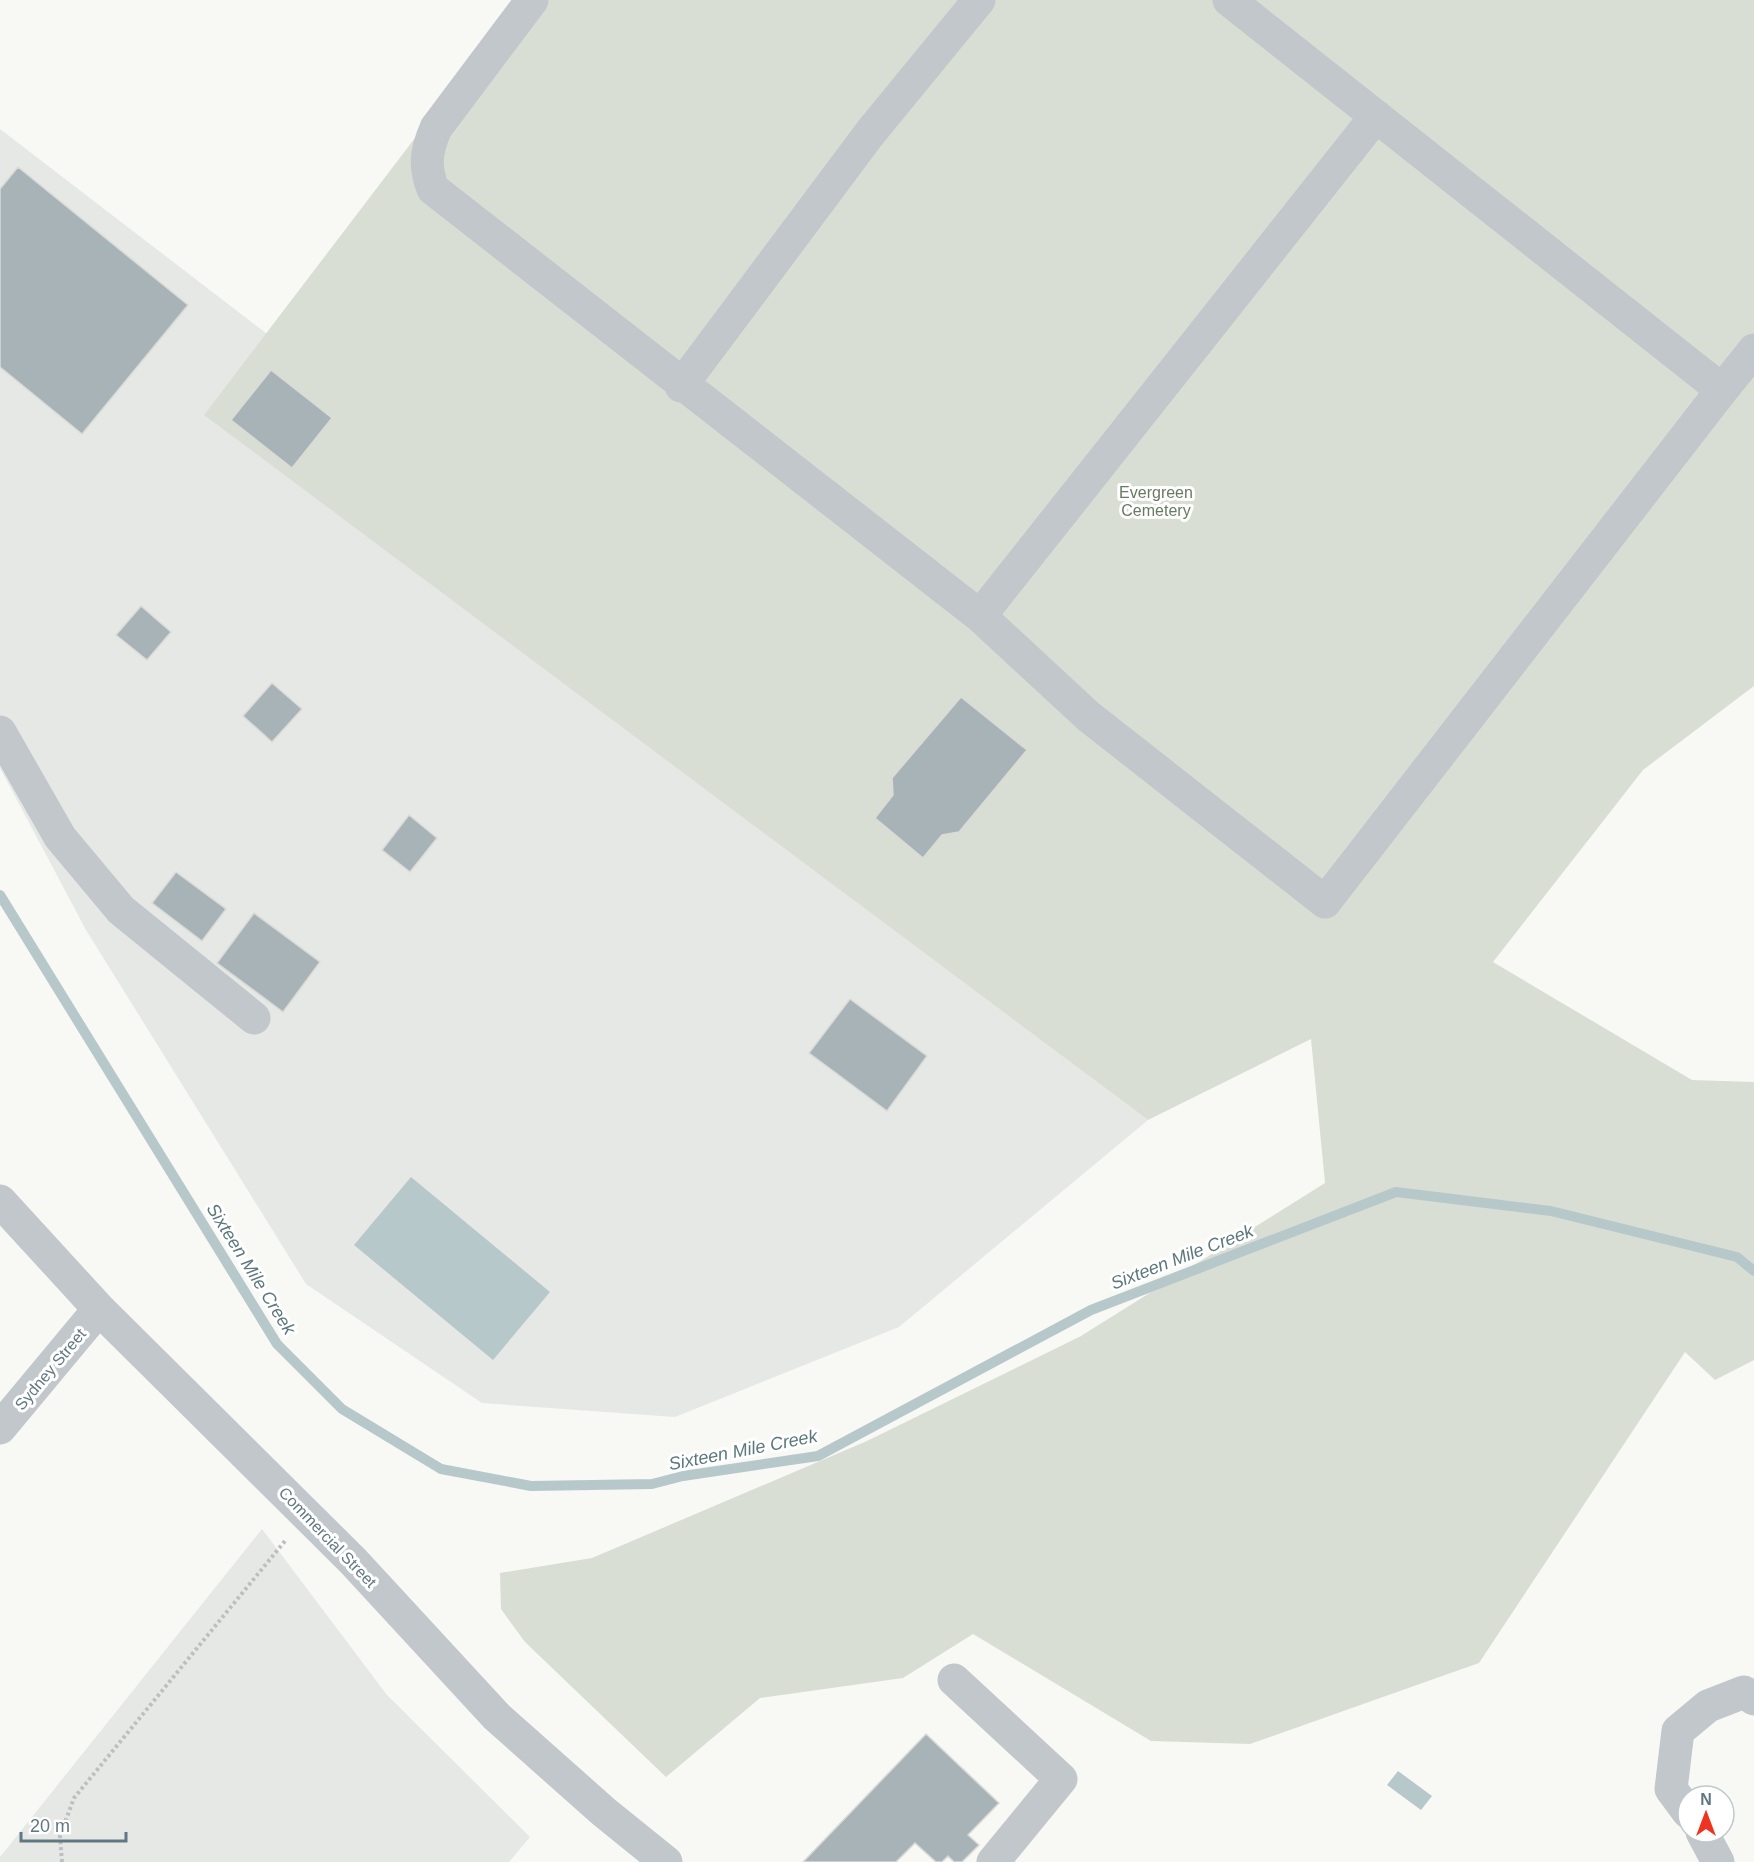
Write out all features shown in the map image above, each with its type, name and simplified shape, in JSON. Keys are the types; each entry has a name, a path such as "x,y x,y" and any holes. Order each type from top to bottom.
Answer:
{"street":[{"path":"532,0 436,128 427,147 426,170 433,189 681,386 980,616 1088,716 1325,902 1754,350"},
{"path":"681,386 870,133 979,0"},
{"path":"1229,0 1722,390"},
{"path":"980,616 1376,116"},
{"path":"0,732 60,837 121,910 254,1018"},
{"name":"Commercial Street","path":"0,1201 99,1309 353,1561 497,1717 604,1812 666,1862"},
{"name":"Sydney Street","path":"0,1428 99,1309"},
{"path":"954,1680 1061,1779 993,1862"},
{"path":"1676,1796 1671,1789 1678,1731 1708,1706 1744,1692 1754,1700"},
{"path":"1708,1844 1718,1862"}],"path":[{"path":"62,1862 60,1836 74,1798 306,1515"}],"shaded area":[{"path":"0,129 267,334 205,415 1148,1120 899,1327 675,1417 482,1403 306,1284 86,930 0,768"},
{"path":"411,1177 550,1292 493,1360 354,1245"},
{"path":"262,1529 387,1695 530,1837 509,1862 0,1862 0,1857"},
{"path":"1398,1771 1432,1796 1421,1810 1387,1785"}],"green space":[{"name":"Evergreen Cemetery","path":"520,0 1754,0 1754,686 1643,770 1493,962 1692,1080 1754,1082 1754,1360 1715,1380 1685,1352 1479,1663 1250,1744 1151,1741 973,1634 903,1678 760,1698 666,1777 525,1642 501,1609 500,1573 592,1558 867,1441 1081,1336 1325,1183 1311,1039 1148,1120 204,415"}],"building":[{"path":"18,167 188,305 82,434 0,367 0,189"},
{"path":"271,370 332,418 292,468 231,420"},
{"path":"141,606 171,632 147,660 116,635"},
{"path":"272,683 302,709 272,742 243,716"},
{"path":"961,697 1027,750 959,832 942,835 923,858 875,818 893,795 892,778"},
{"path":"409,815 437,838 410,872 382,850"},
{"path":"176,872 226,909 202,941 152,903"},
{"path":"254,913 320,962 283,1012 217,963"},
{"path":"850,999 927,1056 887,1111 809,1053"},
{"path":"926,1734 999,1803 968,1835 979,1845 962,1862 954,1862 948,1856 942,1862 936,1862 915,1843 896,1862 803,1862"}],"waterway":[{"name":"Sixteen Mile Creek","path":"0,895 277,1344 342,1409 441,1469 531,1486 652,1484 683,1476 818,1456 1091,1310 1396,1192 1551,1211 1737,1257 1754,1271"}]}
